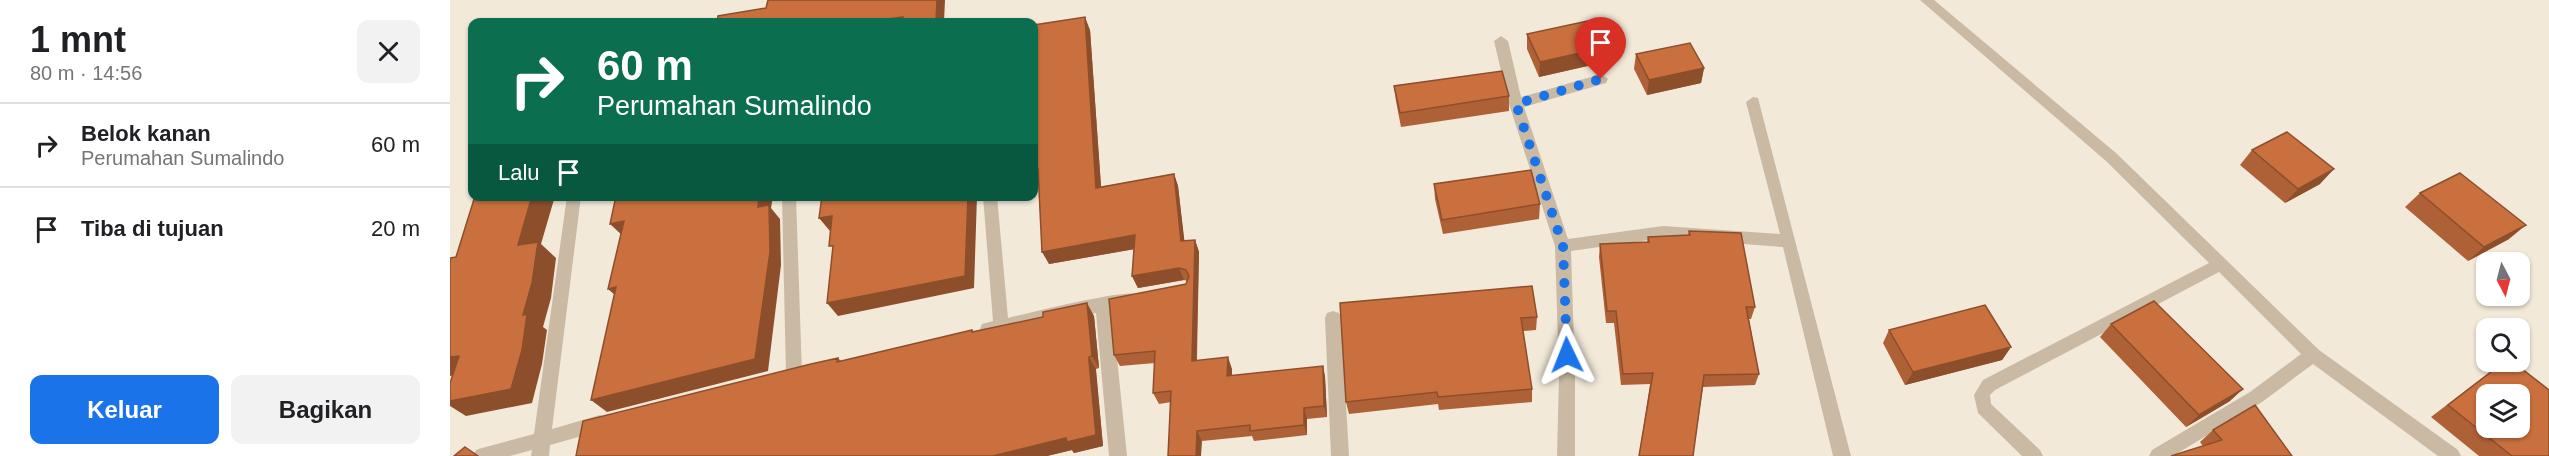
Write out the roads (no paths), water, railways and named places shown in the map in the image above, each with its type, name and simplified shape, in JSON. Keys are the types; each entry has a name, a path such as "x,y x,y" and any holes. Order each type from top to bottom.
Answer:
{"street":[{"path":"1926,0 2111,157 2313,356 2452,456"},
{"path":"1500,41 1516,104 1563,246 1567,376 1566,456"},
{"path":"1516,104 1601,79"},
{"path":"1753,102 1842,456"},
{"path":"540,456 573,201"},
{"path":"789,201 794,375"},
{"path":"990,201 1001,326"},
{"path":"1563,246 1663,232 1789,241"},
{"path":"2034,456 1984,408 1981,399 1982,392 1989,385 2221,264"},
{"path":"978,332 1103,303 1150,295"},
{"path":"1103,303 1118,456"},
{"path":"1333,318 1340,456"},
{"path":"2158,456 2256,397 2313,356"},
{"path":"482,456 612,420"}]}
